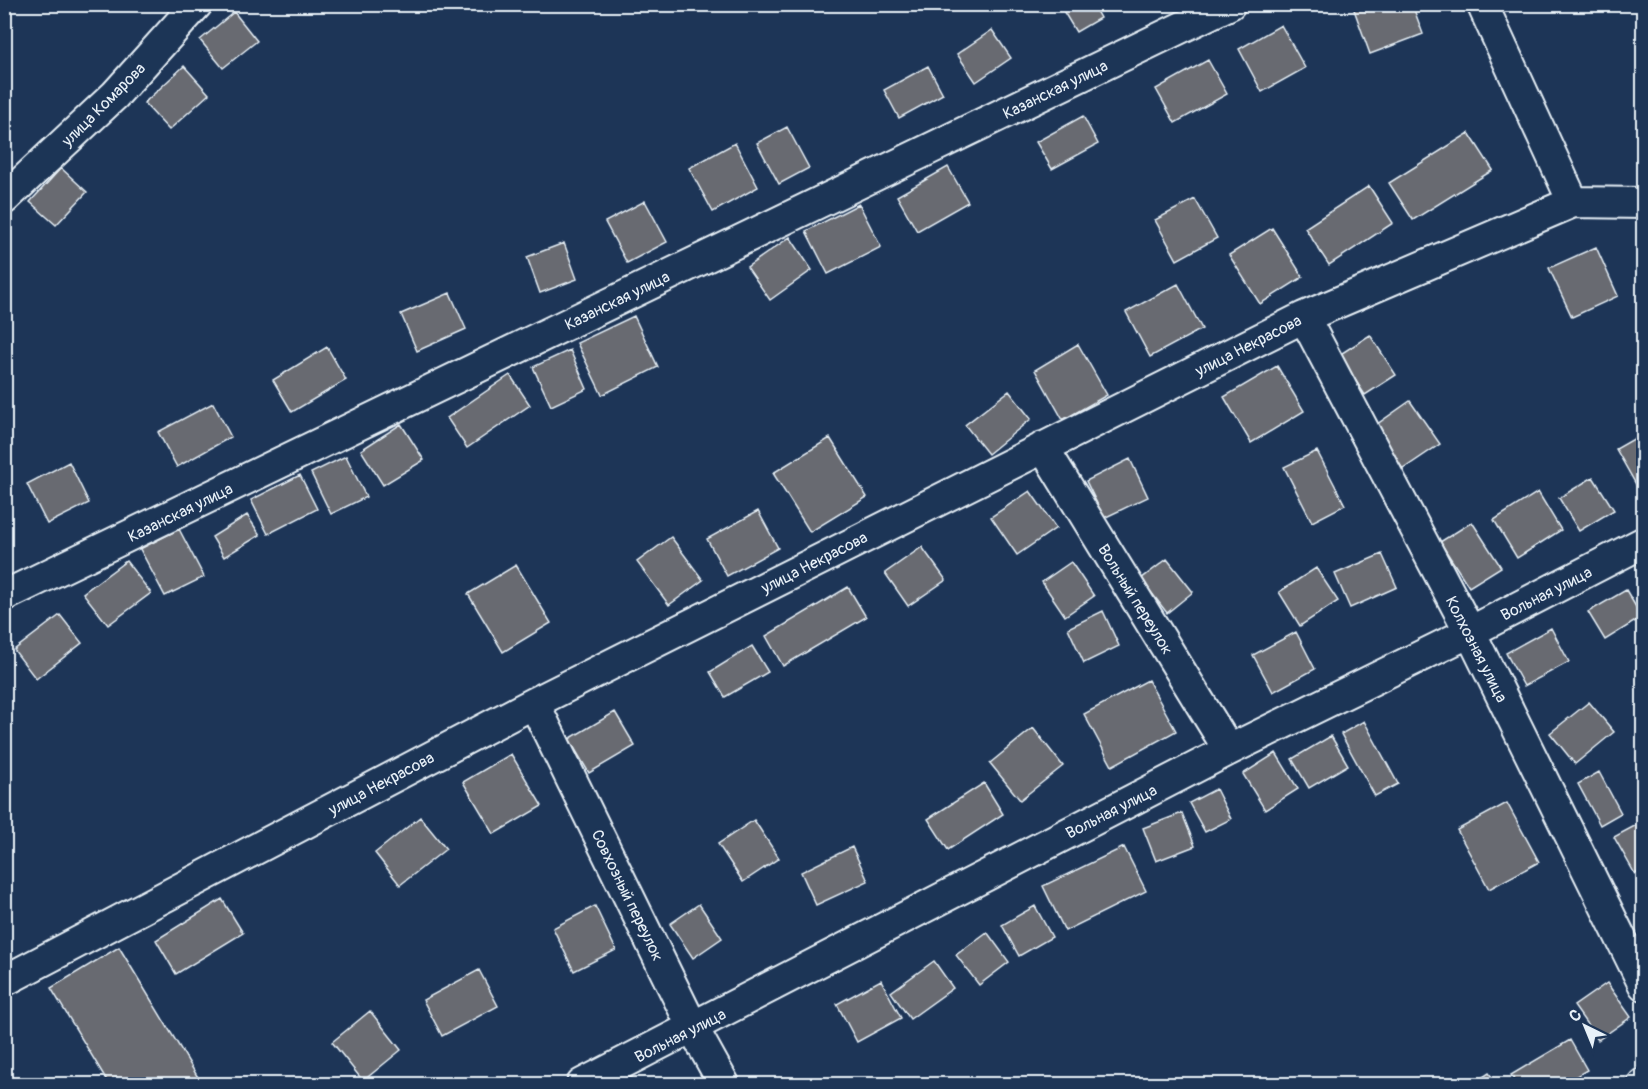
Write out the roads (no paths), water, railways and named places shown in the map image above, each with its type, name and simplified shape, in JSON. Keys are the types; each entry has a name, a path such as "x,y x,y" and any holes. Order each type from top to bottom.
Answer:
{"street":[{"name":"улица Комарова","path":"4,199 115,95 197,4"},
{"name":"Казанская улица","path":"4,596 1230,4"},
{"path":"1482,4 1573,201"},
{"name":"улица Некрасова","path":"4,981 534,703 1304,316 1573,201 1644,203"},
{"name":"Колхозная улица","path":"1304,316 1470,632 1644,985"},
{"name":"Вольный переулок","path":"1043,447 1229,750"},
{"name":"Вольная улица","path":"582,1084 1229,750 1470,632 1644,542"},
{"name":"Совхозный переулок","path":"534,703 693,1028 724,1084"}]}
